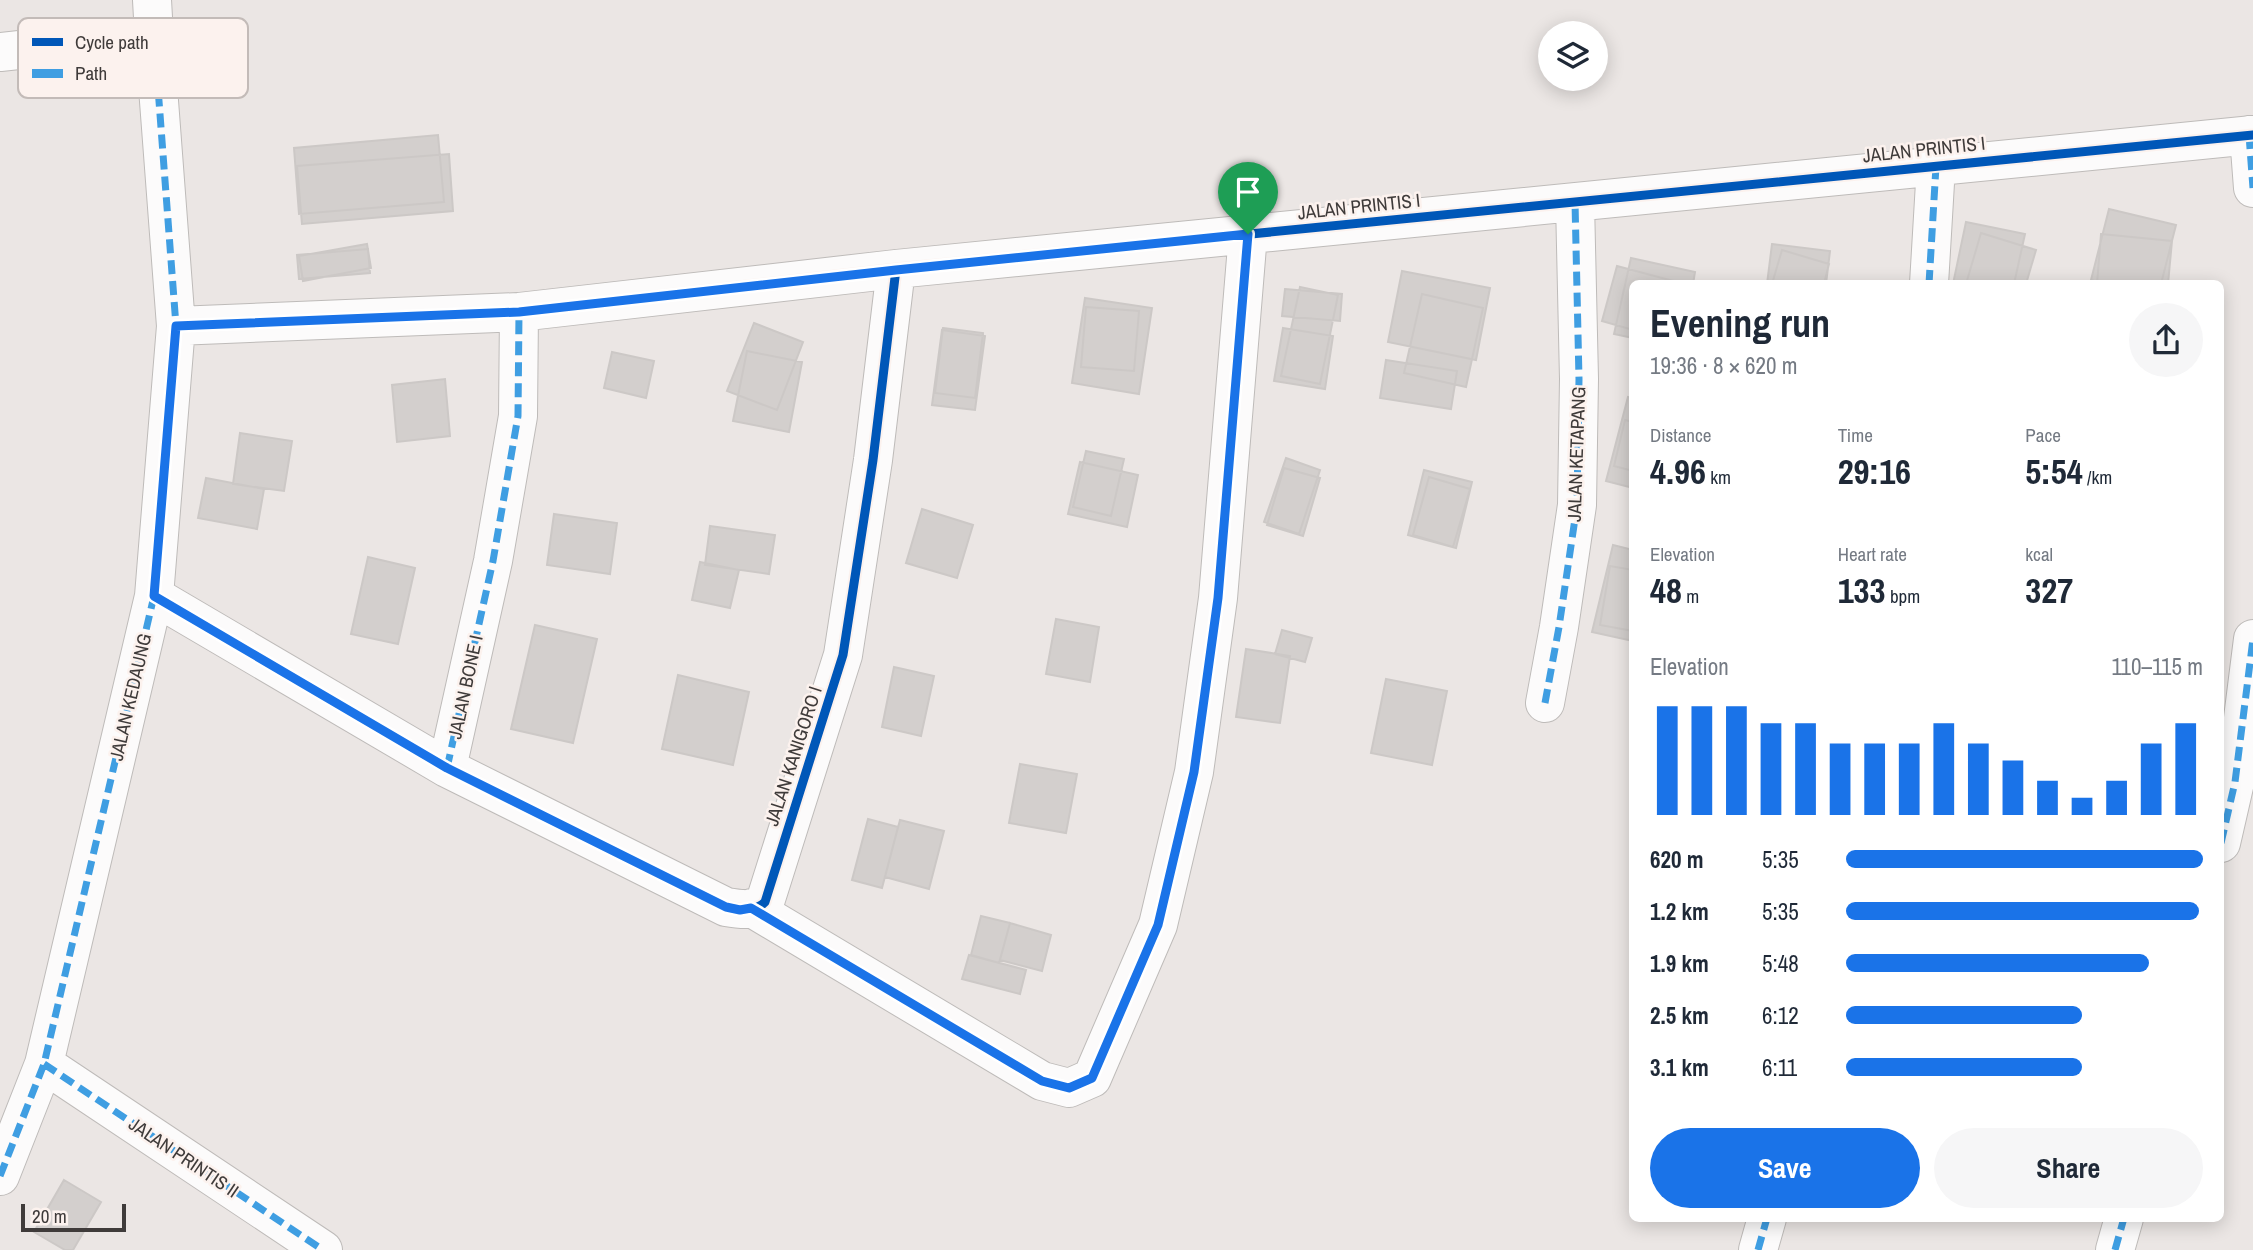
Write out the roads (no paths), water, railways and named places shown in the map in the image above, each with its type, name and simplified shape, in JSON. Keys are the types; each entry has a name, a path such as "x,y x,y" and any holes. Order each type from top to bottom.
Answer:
{"street":[{"path":"0,52 18,48"},
{"name":"JALAN KEDAUNG","path":"0,1175 44,1065 154,596 176,326 159,98"},
{"path":"2251,135 2253,188"},
{"name":"JALAN PRINTIS I","path":"176,326 519,312 1248,234 2251,135"},
{"path":"1928,280 1936,166"},
{"name":"JALAN KETAPANG","path":"1545,703 1577,505 1579,379 1575,202"},
{"path":"447,768 726,907 740,910 751,908 1042,1081 1069,1088 1092,1078 1158,925 1194,772 1218,598 1248,234"},
{"name":"JALAN KANIGORO I","path":"751,908 760,907 765,902 843,655 873,460 896,270"},
{"name":"JALAN BONE I","path":"154,596 447,768 493,561 518,416 519,312"},
{"path":"2224,830 2235,782 2253,639"},
{"name":"JALAN PRINTIS II","path":"44,1065 323,1250"},
{"path":"1758,1250 1766,1222"},
{"path":"2115,1250 2123,1222"}]}
